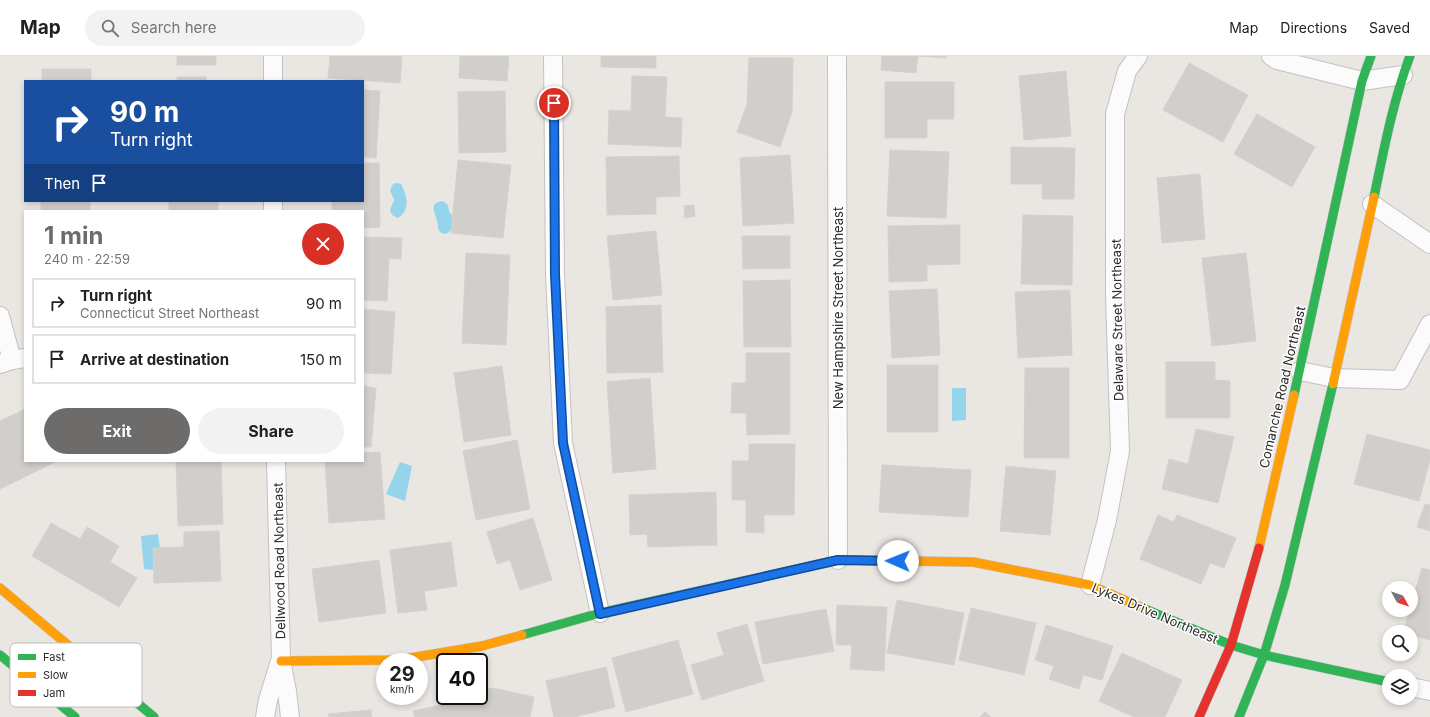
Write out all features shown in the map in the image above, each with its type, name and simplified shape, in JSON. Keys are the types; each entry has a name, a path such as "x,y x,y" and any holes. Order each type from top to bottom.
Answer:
{"street":[{"path":"273,56 273,80"},
{"path":"553,56 555,274 563,443 600,614"},
{"name":"New Hampshire Street Northeast","path":"837,56 838,560"},
{"name":"Delaware Street Northeast","path":"1090,585 1107,520 1120,451 1115,296 1115,114 1127,71 1138,56"},
{"path":"1271,56 1277,60 1362,81 1403,75"},
{"name":"Comanche Road Northeast","path":"1199,717 1231,645 1257,555 1300,371 1362,81 1371,56"},
{"path":"1239,717 1264,655 1285,585 1334,378 1390,124 1403,75 1410,56"},
{"path":"1372,204 1430,244"},
{"path":"0,316 12,361"},
{"path":"1300,371 1334,378 1400,380 1430,324"},
{"name":"Dellwood Road Northeast","path":"276,462 281,661 290,717"},
{"name":"Lykes Drive Northeast","path":"281,661 398,660 482,646 600,614 838,560 973,562 1090,585 1231,645 1264,655 1382,680"},
{"path":"0,588 66,643"},
{"path":"0,655 10,663"},
{"name":"Dellwood Road Northeast","path":"265,717 268,700 281,661"},
{"path":"1418,688 1430,691"},
{"path":"63,707 75,717"},
{"path":"142,707 154,717"}],"water":[{"path":"393,184 401,184 407,202 405,211 398,218 392,215 390,210 394,200 390,190"},
{"path":"443,201 448,205 449,211 455,221 451,226 451,230 448,233 443,234 439,230 434,206 438,202"},
{"path":"952,388 966,388 966,420 952,421"},
{"path":"400,462 412,466 405,501 386,494"},
{"path":"158,534 160,549 155,570 144,569 141,536"}],"building":[{"path":"177,56 216,56 216,65 177,65"},
{"path":"330,56 402,56 400,83 328,78"},
{"path":"460,56 509,56 507,81 459,78"},
{"path":"601,56 656,56 656,68 601,67"},
{"path":"882,56 918,56 916,73 881,70"},
{"path":"918,56 946,56 946,58"},
{"path":"749,58 793,58 792,112 780,147 737,132 747,104"},
{"path":"1189,63 1248,95 1223,142 1163,110"},
{"path":"42,69 91,69 91,80 42,80"},
{"path":"1066,71 1071,136 1024,140 1019,76"},
{"path":"632,76 667,77 665,117 682,118 681,147 608,144 609,110 631,111"},
{"path":"177,77 206,77 206,80 177,80"},
{"path":"885,82 954,82 954,119 927,119 927,138 885,138"},
{"path":"364,90 380,91 376,158 364,157"},
{"path":"505,91 506,152 459,153 458,92"},
{"path":"1257,114 1315,147 1292,187 1234,154"},
{"path":"1011,147 1075,148 1074,199 1042,199 1042,184 1011,184"},
{"path":"890,150 949,152 946,218 887,216"},
{"path":"790,155 794,223 743,226 740,158"},
{"path":"679,156 680,196 656,197 656,214 607,215 606,157"},
{"path":"458,160 511,165 503,238 451,233"},
{"path":"364,163 379,163 380,227 364,228 364,210 332,210 332,202 364,202"},
{"path":"1200,174 1205,239 1162,243 1157,178"},
{"path":"41,202 90,202 90,210 41,210"},
{"path":"169,202 218,202 218,210 169,210"},
{"path":"694,205 695,216 685,218 684,206"},
{"path":"1023,215 1073,216 1072,285 1021,284"},
{"path":"960,225 960,264 927,265 927,281 889,282 888,226"},
{"path":"656,231 662,295 613,300 607,236"},
{"path":"742,236 790,236 790,268 743,269"},
{"path":"364,237 402,238 401,259 389,258 387,301 364,300"},
{"path":"466,253 510,255 506,345 462,343"},
{"path":"1246,253 1256,341 1212,346 1202,258"},
{"path":"790,280 791,347 744,347 743,281"},
{"path":"937,289 940,355 892,358 889,291"},
{"path":"1070,290 1072,355 1018,358 1015,292"},
{"path":"661,305 663,372 607,373 606,307"},
{"path":"364,309 395,312 391,374 364,373"},
{"path":"746,353 790,353 790,434 747,435 746,413 731,413 732,383 746,383"},
{"path":"1166,362 1215,362 1215,380 1230,381 1230,418 1166,418"},
{"path":"887,365 938,365 938,432 887,432"},
{"path":"502,366 511,435 464,442 454,373"},
{"path":"1025,368 1069,368 1069,458 1024,458"},
{"path":"650,378 656,469 613,473 607,382"},
{"path":"364,386 376,388 371,447 364,447"},
{"path":"24,409 24,462 55,462 0,489 0,421"},
{"path":"1196,429 1234,437 1218,503 1162,489 1169,459 1188,464"},
{"path":"1367,434 1430,450 1430,460 1419,501 1354,484"},
{"path":"517,440 530,509 476,520 463,451"},
{"path":"749,444 795,444 794,515 764,515 764,533 746,532 746,500 732,500 732,461 749,461"},
{"path":"380,452 385,519 329,523 325,462 364,462 364,453"},
{"path":"176,462 221,462 223,524 178,526"},
{"path":"882,465 971,470 968,517 879,512"},
{"path":"1006,466 1056,471 1050,535 1000,531"},
{"path":"716,492 717,545 648,547 647,534 630,535 629,495"},
{"path":"1425,504 1430,505 1430,531 1417,527"},
{"path":"1158,515 1174,522 1177,515 1236,538 1224,568 1210,563 1201,584 1140,559"},
{"path":"533,518 552,580 520,590 510,560 497,564 487,532"},
{"path":"51,523 80,539 87,527 119,546 110,562 137,578 119,607 32,556"},
{"path":"219,531 221,581 154,583 153,548 184,547 184,532"},
{"path":"451,542 457,586 424,591 427,610 398,613 390,550"},
{"path":"379,560 386,613 319,622 312,569"},
{"path":"1422,568 1430,570 1430,640 1418,637 1418,625 1405,625 1408,617 1418,617 1418,582"},
{"path":"897,600 964,613 954,665 887,653"},
{"path":"837,605 887,607 884,671 850,669 852,645 836,645"},
{"path":"971,608 1036,623 1024,675 959,660"},
{"path":"826,609 834,651 763,664 755,622"},
{"path":"747,624 764,681 702,700 691,665 724,655 717,633"},
{"path":"1046,625 1113,646 1102,680 1083,675 1079,689 1049,679 1054,666 1035,660"},
{"path":"678,640 693,694 626,712 612,658"},
{"path":"1122,653 1182,680 1165,717 1134,717 1099,701"},
{"path":"606,667 615,707 575,717 554,717 546,681"},
{"path":"493,688 534,697 530,717 415,717 413,711 442,705 488,705 488,689"},
{"path":"371,710 372,717 329,717 328,714"},
{"path":"985,712 991,717 980,717"}],"traffic: fast":[{"path":"1294,395 1362,81 1371,56"},
{"path":"1374,197 1385,143 1410,56"},
{"path":"1239,717 1264,655 1285,585 1333,384"},
{"path":"522,635 600,613 838,560 905,561"},
{"path":"1145,609 1231,645 1264,655 1382,680"},
{"path":"0,655 10,663"},
{"path":"63,707 75,717"},
{"path":"142,707 154,717"}],"traffic: slow":[{"path":"1333,384 1374,197"},
{"path":"1259,548 1294,395"},
{"path":"905,561 973,562 1090,585 1145,609"},
{"path":"0,588 66,643"},
{"path":"281,661 398,660 482,646 522,635"}],"traffic: jam":[{"path":"1199,717 1231,645 1259,548"}],"route":[{"path":"554,103 555,274 563,443 600,614 838,560 898,561"}]}
